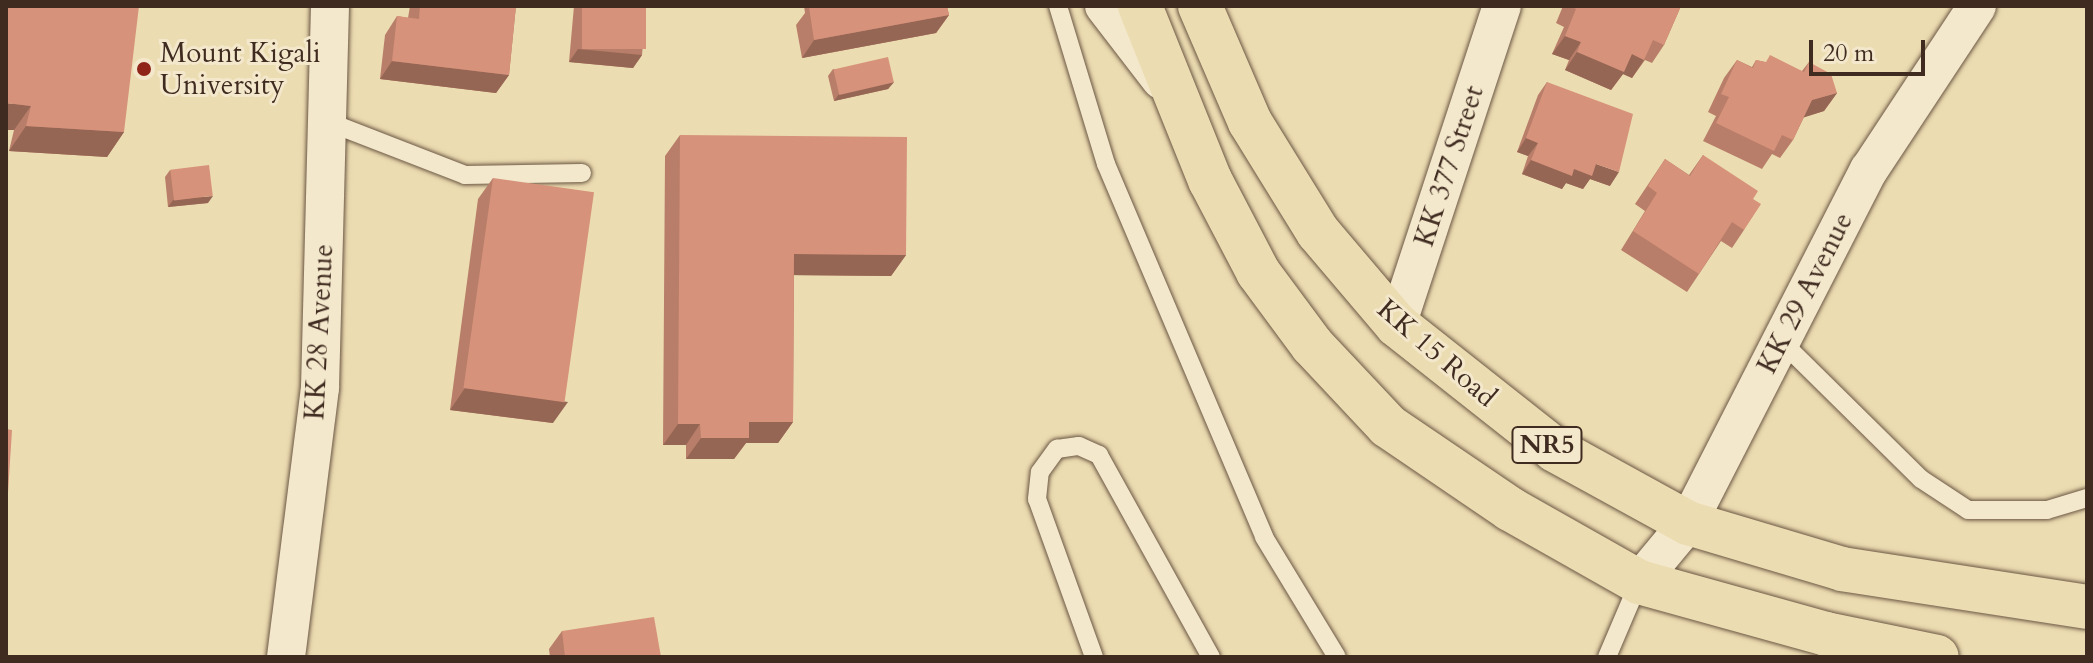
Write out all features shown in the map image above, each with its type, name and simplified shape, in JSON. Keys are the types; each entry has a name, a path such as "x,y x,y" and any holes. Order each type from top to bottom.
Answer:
{"highway":[{"name":"NR5","path":"1140,6 1177,101 1258,272 1312,345 1388,426 1510,509 1639,582 1826,634 1937,657"},
{"name":"KK 15 Road","path":"1200,6 1250,122 1318,232 1397,325 1555,450 1688,523 1842,569 2087,607"}],"street":[{"name":"KK 28 Avenue","path":"286,657 320,388 330,6"},
{"path":"1104,6 1177,101"},
{"name":"KK 377 Street","path":"1397,325 1502,6"},
{"name":"KK 29 Avenue","path":"1639,582 1688,523 1869,170 1977,6"}],"lane":[{"path":"1058,6 1106,164 1264,537 1337,657"},
{"path":"326,121 465,175 582,173"},
{"path":"1780,340 1921,479 1968,510 2047,510 2087,498"},
{"path":"1094,657 1037,499 1040,472 1057,449 1079,446 1099,455 1211,657"},
{"path":"1607,657 1639,582"}],"building":[{"path":"6,6 139,6 124,132 26,126 31,106 6,103"},
{"path":"420,6 516,6 509,75 392,61 397,16 419,19"},
{"path":"582,6 646,6 646,49 582,49"},
{"path":"947,6 949,15 814,40 809,7"},
{"path":"1570,6 1681,6 1664,45 1653,40 1644,60 1632,54 1624,72 1577,52 1581,42 1565,36 1576,9"},
{"path":"1770,55 1804,72 1809,62 1831,74 1837,93 1812,100 1793,140 1782,135 1774,151 1716,123 1729,97 1721,94 1737,60 1753,68 1756,60 1766,62"},
{"path":"888,57 894,82 839,95 833,70"},
{"path":"1547,82 1633,114 1619,172 1596,164 1592,176 1574,169 1572,176 1531,160 1538,143 1526,138"},
{"path":"680,135 907,137 906,255 794,254 793,422 749,422 749,438 701,438 700,424 678,424"},
{"path":"1703,155 1758,191 1753,199 1761,204 1744,230 1732,222 1699,274 1633,231 1657,193 1648,186 1665,159 1690,176"},
{"path":"209,165 213,196 174,201 170,170"},
{"path":"493,178 594,192 565,402 463,388"},
{"path":"6,429 12,430 6,524"},
{"path":"654,617 661,657 565,657 562,631"}],"place":[{"name":"Mount Kigali University","path":"144,69"}]}
